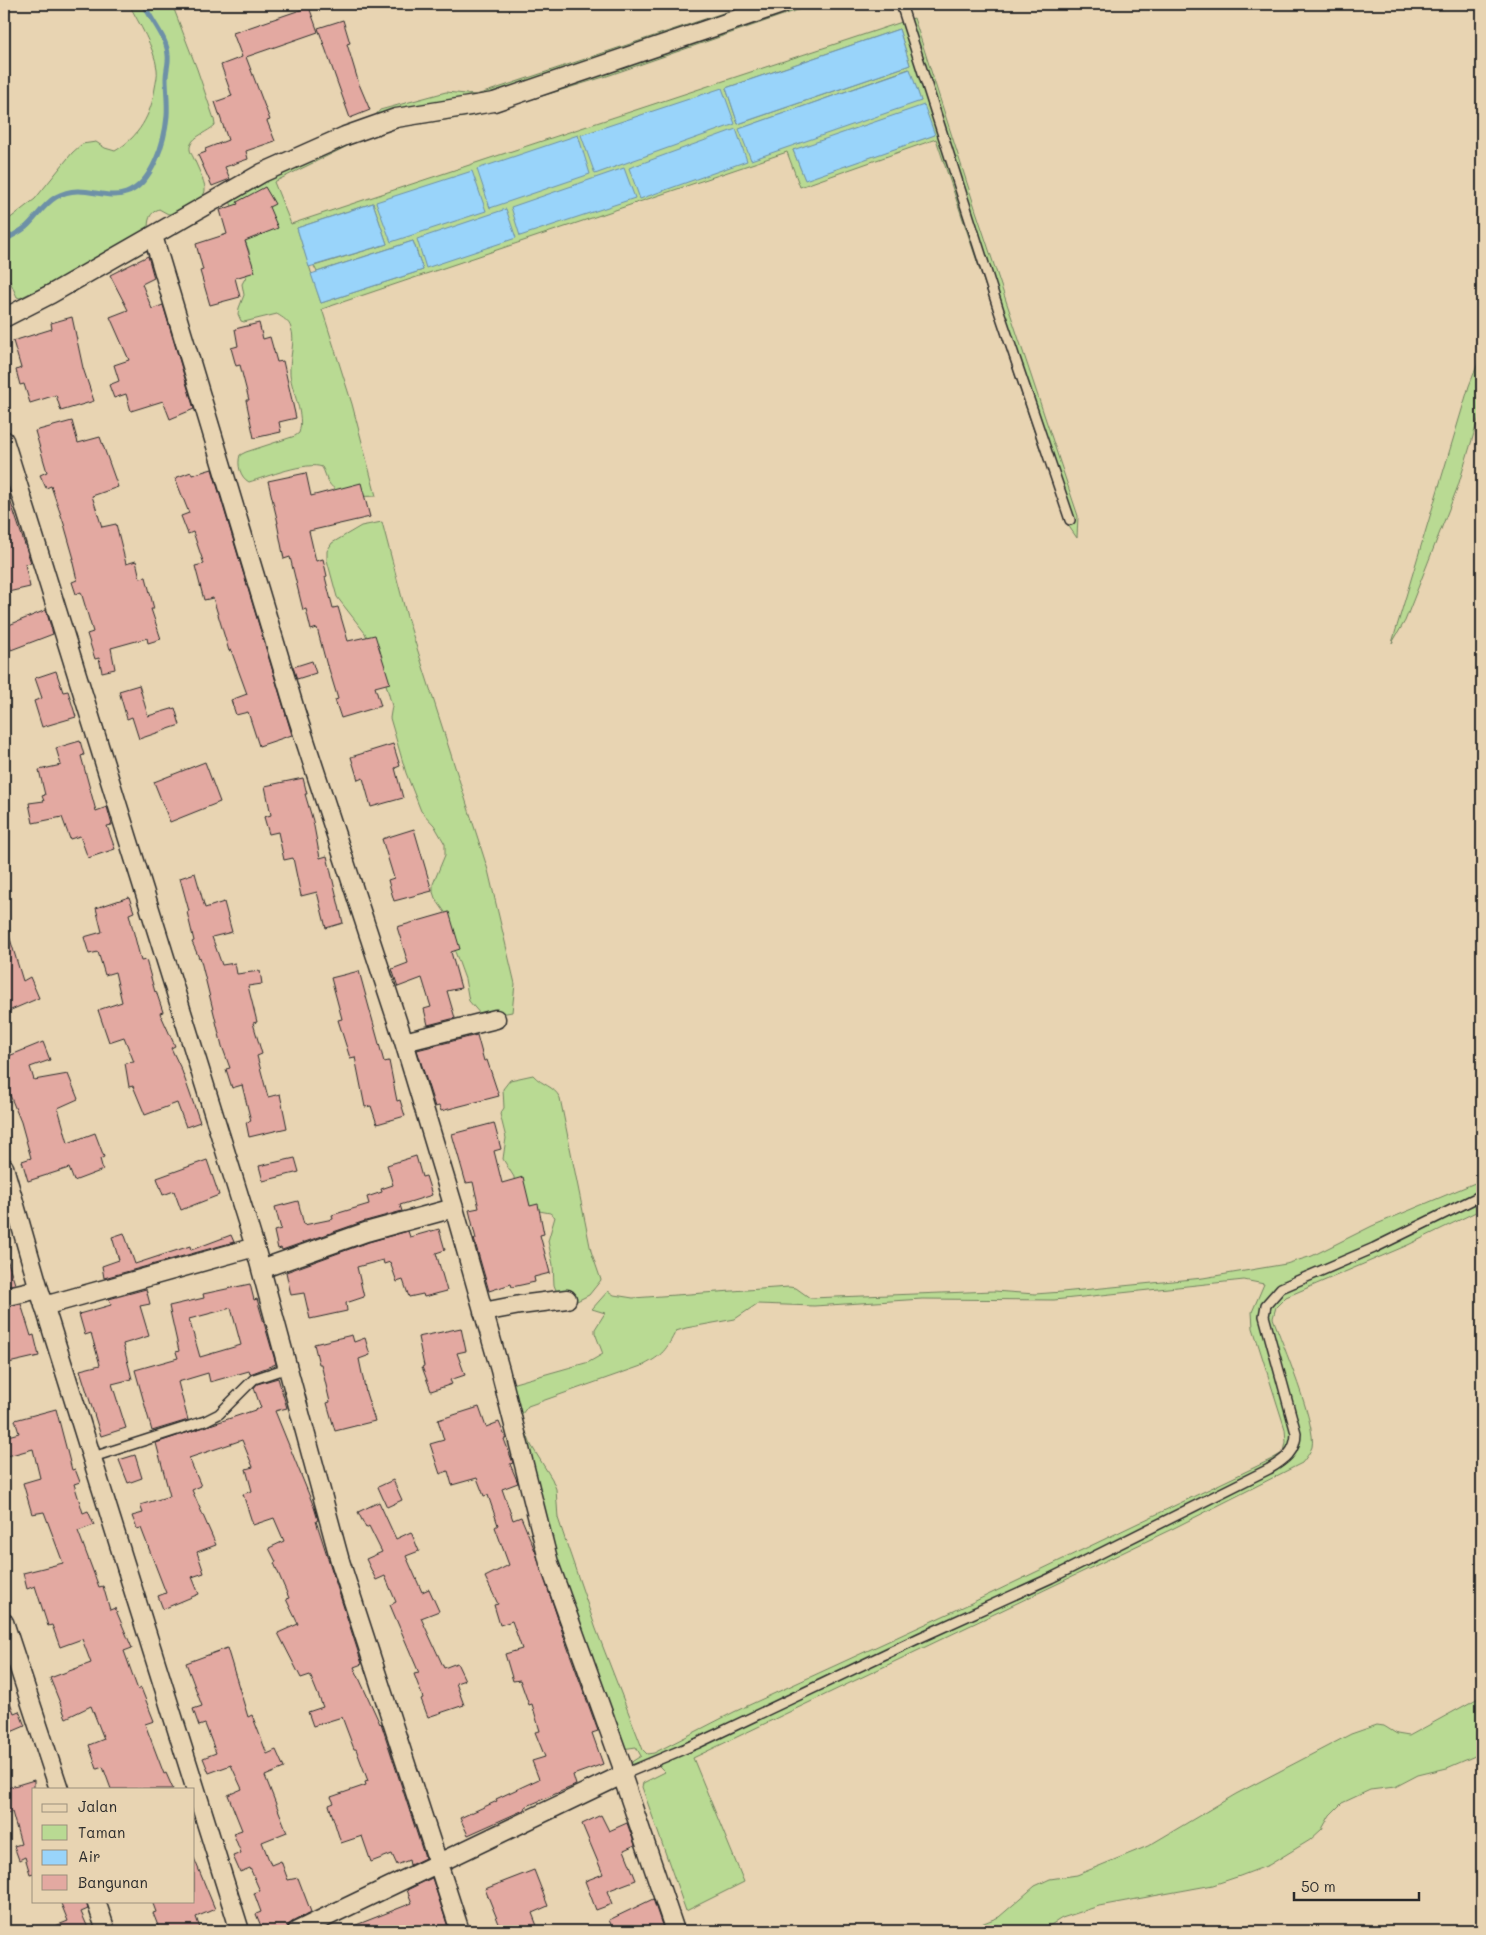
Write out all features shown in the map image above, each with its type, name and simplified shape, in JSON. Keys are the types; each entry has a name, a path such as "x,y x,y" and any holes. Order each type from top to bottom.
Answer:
{"street":[{"path":"4,318 153,236 262,173 345,136 396,118 494,102 782,4"},
{"path":"153,236 296,713 404,1042 454,1208 500,1370 549,1563 622,1766 622,1774 675,1931"},
{"path":"4,440 255,1247 340,1561 460,1931"},
{"path":"404,1042 496,1019"},
{"path":"4,1168 44,1306 93,1457 240,1931"},
{"path":"261,1269 374,1230 454,1208"},
{"path":"44,1306 255,1247"},
{"path":"4,1297 39,1289"},
{"path":"483,1312 567,1299"},
{"path":"4,1622 59,1788"},
{"path":"298,1931 622,1774"},
{"path":"96,1902 106,1931"}],"lane":[{"path":"901,4 996,302 1070,520"},
{"path":"622,1774 707,1739 919,1638 1051,1578 1284,1460 1296,1442 1296,1433 1264,1316 1266,1305 1273,1294 1295,1280 1374,1248 1482,1194"},
{"path":"93,1457 205,1421 219,1414 254,1379 287,1368"}],"green space":[{"path":"129,4 172,4 214,119 215,125 195,139 190,146 204,182 204,194 201,198 173,214 168,214 159,209 150,217 148,230 98,260 20,298 17,297 9,279 4,274 4,223 35,199 72,153 82,144 96,142 105,148 115,151 131,139 147,116 153,98 157,69 146,35"},
{"path":"750,4 815,4 607,76 513,105 477,115 394,128 368,136 274,182 291,224 914,18 1078,516 1077,538 1070,528 1039,446 936,139 800,187 787,152 322,309 352,404 376,496 344,494 333,488 322,467 315,466 286,470 249,482 243,477 239,463 240,455 295,436 299,433 300,418 290,374 293,338 289,323 277,314 244,322 241,321 238,314 244,295 242,284 249,271 249,251 225,188 375,116 380,110 446,92 476,95","holes":["899,29 910,65 738,124 726,88","909,69 921,101 740,129","934,135 805,179 793,150","373,203 387,244 314,266 317,272 413,241 423,270 321,303 297,228"]},
{"path":"1482,353 1482,407 1458,486 1405,621 1392,643 1469,386"},
{"path":"382,522 407,617 488,870 515,984 512,1012 481,1015 469,1001 465,979 453,946 449,918 433,892 433,884 445,855 445,844 434,825 421,811 406,773 390,718 392,706 384,677 365,633 337,597 327,560 327,551 332,543 361,526"},
{"path":"533,1075 554,1090 560,1098 591,1251 601,1280 589,1295 573,1303 559,1298 554,1285 553,1265 548,1241 555,1217 550,1213 523,1208 515,1192 514,1177 503,1159 506,1138 500,1114 504,1108 503,1089 510,1080"},
{"path":"1482,1180 1482,1209 1408,1245 1286,1297 1276,1307 1273,1318 1304,1403 1312,1436 1312,1447 1302,1463 1172,1529 693,1758 744,1882 686,1911 642,1787 643,1783 665,1772 657,1764 622,1775 633,1761 641,1756 636,1747 622,1749 574,1629 511,1384 589,1362 603,1354 595,1329 605,1313 592,1309 608,1291 614,1295 633,1298 789,1287 796,1288 810,1298 994,1291 1035,1294 1062,1292 1203,1278 1286,1264 1312,1256 1372,1226","holes":["1244,1280 1264,1284 1252,1312 1253,1328 1285,1429 1286,1442 1284,1452 967,1605 734,1712 654,1753 647,1754 643,1750 596,1629 558,1518 556,1489 531,1445 524,1427 522,1414 528,1406 644,1365 663,1351 676,1331 735,1319 757,1304 814,1306 922,1299 1054,1300"]},
{"path":"1482,1696 1482,1753 1447,1768 1418,1775 1395,1787 1370,1790 1342,1803 1330,1815 1322,1829 1310,1840 1269,1865 1213,1885 1099,1906 1062,1918 1041,1931 957,1931 999,1917 1035,1886 1050,1879 1077,1875 1148,1846 1236,1794 1351,1734 1377,1725 1384,1726 1397,1734 1409,1736"}],"water":[{"path":"899,29 910,65 738,124 726,88"},
{"path":"910,69 921,101 751,160 739,129"},
{"path":"722,88 735,124 595,174 581,135"},
{"path":"924,105 935,135 805,180 793,150"},
{"path":"736,129 747,161 640,199 629,168"},
{"path":"578,135 590,174 490,208 477,169"},
{"path":"624,168 635,198 520,236 511,207"},
{"path":"472,171 486,211 391,242 376,202"},
{"path":"373,203 387,244 309,267 297,228"},
{"path":"506,209 516,238 426,268 417,239"},
{"path":"413,241 423,270 321,303 311,274"}],"building":[{"path":"309,7 318,32 246,57 270,120 267,121 275,141 246,151 248,159 225,167 230,179 212,186 198,155 206,152 205,149 228,140 215,102 232,96 221,65 242,57 233,33"},
{"path":"343,20 350,43 347,44 359,84 370,110 350,118 318,28"},
{"path":"265,187 275,204 269,207 278,228 245,241 255,272 235,278 240,297 210,305 200,271 203,270 196,244 227,234 220,210 238,204 237,202"},
{"path":"148,256 154,278 142,284 152,309 163,305 194,409 170,419 163,401 131,411 126,394 114,398 109,385 119,381 114,365 129,360 110,317 128,310 110,275"},
{"path":"72,317 83,368 94,401 61,411 56,395 30,403 24,384 20,385 16,370 21,368 13,341 52,329 51,323"},
{"path":"259,323 263,339 270,337 277,362 283,361 296,418 279,422 281,432 254,438 246,400 249,400 240,365 236,366 231,348 238,346 235,329"},
{"path":"72,421 78,443 100,437 118,487 92,496 102,527 116,524 126,564 136,561 140,578 146,577 154,609 151,609 161,639 148,643 147,638 111,648 115,669 102,672 99,658 95,659 87,634 93,632 81,592 76,594 72,582 77,580 72,559 74,559 64,524 51,486 46,488 40,475 47,472 35,431"},
{"path":"212,469 292,735 259,746 248,712 236,715 231,700 247,694 231,650 229,651 213,598 204,600 195,566 204,564 193,532 188,534 181,516 189,513 175,478 191,472 192,475"},
{"path":"306,473 311,496 361,483 370,517 309,531 316,561 323,559 327,576 325,577 333,608 338,607 348,641 375,635 390,683 375,687 381,706 341,718 335,700 338,699 317,628 311,630 306,609 303,610 290,557 284,559 268,481"},
{"path":"4,488 6,488 31,563 25,564 30,587 8,592 4,576"},
{"path":"46,610 53,634 11,650 4,627"},
{"path":"312,661 316,673 297,679 293,667"},
{"path":"56,671 63,692 68,691 76,717 42,727 34,701 42,698 35,678"},
{"path":"139,685 148,716 175,708 180,725 139,739 132,717 127,719 119,691"},
{"path":"80,741 84,755 81,756 96,811 107,807 112,825 107,826 115,849 88,858 80,836 70,839 62,817 33,823 29,803 44,801 42,796 45,795 39,770 61,765 56,748"},
{"path":"393,744 400,766 395,768 403,798 371,807 363,778 358,780 351,757"},
{"path":"205,762 220,802 170,822 154,782"},
{"path":"303,778 320,858 327,856 343,923 326,928 317,892 301,896 293,858 284,860 278,832 269,834 264,817 271,815 265,786"},
{"path":"414,829 432,891 394,901 388,880 394,878 382,839"},
{"path":"195,873 205,908 224,902 232,932 212,937 222,965 235,963 237,974 260,971 262,984 248,986 257,1022 253,1023 262,1054 257,1056 268,1097 280,1094 287,1128 249,1137 246,1122 251,1121 242,1085 232,1088 226,1069 230,1068 222,1046 200,957 192,942 194,941 187,912 189,911 180,878"},
{"path":"129,897 134,912 129,914 141,961 146,960 163,1012 160,1013 175,1046 171,1048 182,1071 200,1122 186,1127 177,1103 145,1115 133,1086 129,1087 125,1063 134,1062 124,1037 109,1042 98,1010 122,1002 115,972 105,975 98,952 89,954 84,937 102,932 96,908"},
{"path":"449,912 460,949 451,952 461,988 447,991 455,1018 428,1025 424,1009 431,1007 422,978 398,987 392,969 408,963 397,927"},
{"path":"4,929 7,929 23,981 30,977 39,998 4,1013"},
{"path":"359,971 384,1062 389,1061 397,1101 400,1100 405,1116 377,1124 371,1106 365,1107 355,1057 350,1058 338,1020 342,1019 331,978"},
{"path":"477,1035 484,1061 487,1060 499,1096 441,1111 439,1106 435,1107 417,1050"},
{"path":"43,1042 50,1060 30,1067 34,1080 68,1074 78,1099 58,1108 68,1143 95,1133 104,1157 100,1159 103,1170 74,1181 69,1168 28,1181 22,1161 31,1158 21,1122 7,1088 4,1090 4,1058"},
{"path":"494,1123 501,1149 494,1151 502,1183 523,1177 530,1206 538,1204 544,1234 540,1235 550,1273 534,1277 535,1282 512,1287 511,1284 489,1291 474,1239 476,1239 469,1210 479,1208 473,1182 466,1183 452,1134"},
{"path":"416,1156 422,1177 426,1176 432,1195 400,1205 402,1211 362,1222 282,1250 281,1248 278,1249 274,1231 281,1229 275,1207 298,1201 304,1225 333,1219 332,1215 369,1204 367,1197 382,1192 381,1189 393,1185 387,1165"},
{"path":"295,1158 299,1172 263,1181 259,1166"},
{"path":"207,1160 219,1195 181,1210 174,1191 163,1195 157,1178"},
{"path":"439,1229 445,1250 436,1253 447,1291 424,1297 423,1294 409,1297 403,1280 397,1282 390,1262 384,1264 383,1260 357,1267 364,1297 346,1303 347,1311 310,1319 304,1293 291,1295 286,1272 369,1242 408,1231 410,1237"},
{"path":"124,1233 135,1264 190,1246 191,1250 231,1235 234,1242 104,1278 102,1266 119,1260 112,1237"},
{"path":"4,1259 7,1259 15,1284 4,1286"},
{"path":"250,1284 254,1300 257,1299 276,1364 250,1374 249,1371 210,1382 208,1373 178,1382 188,1420 152,1431 135,1370 178,1358 176,1352 179,1351 169,1306 204,1298 203,1294","holes":["231,1308 241,1345 200,1357 189,1319"]},
{"path":"146,1289 150,1304 140,1306 149,1336 123,1344 132,1379 112,1384 126,1428 101,1436 80,1370 100,1365 91,1333 85,1335 79,1314 111,1305 109,1299"},
{"path":"21,1304 31,1336 34,1335 39,1356 4,1364 4,1307"},
{"path":"461,1328 466,1351 457,1353 465,1375 450,1380 452,1384 431,1391 422,1367 424,1366 418,1337"},
{"path":"352,1335 354,1342 365,1338 370,1355 359,1359 366,1393 375,1421 335,1431 327,1403 330,1402 321,1364 319,1364 314,1344"},
{"path":"278,1378 287,1408 275,1411 314,1507 318,1520 316,1521 362,1664 354,1667 381,1723 425,1858 410,1865 409,1860 397,1865 392,1854 371,1862 362,1836 341,1843 329,1805 334,1803 331,1797 366,1785 365,1782 368,1781 342,1717 313,1726 308,1712 323,1707 310,1675 301,1678 278,1633 298,1624 286,1599 289,1598 269,1548 284,1541 274,1518 253,1525 243,1494 252,1491 246,1469 253,1467 242,1440 189,1458 201,1486 192,1490 216,1545 197,1552 204,1573 192,1577 199,1594 163,1609 158,1596 166,1593 141,1528 137,1529 132,1516 143,1513 140,1505 170,1496 156,1443 261,1408 254,1388 257,1384"},
{"path":"479,1407 486,1427 499,1422 506,1439 504,1439 513,1463 510,1464 518,1483 502,1489 513,1520 521,1517 536,1553 598,1731 592,1733 603,1764 573,1775 576,1785 468,1835 460,1818 539,1779 532,1761 545,1757 535,1732 540,1731 532,1704 529,1705 520,1680 513,1681 505,1654 522,1649 512,1621 500,1625 494,1605 498,1604 485,1577 509,1565 495,1527 498,1525 488,1495 484,1496 477,1478 452,1485 448,1471 440,1474 430,1444 444,1440 438,1420"},
{"path":"56,1409 72,1470 75,1469 80,1482 74,1484 83,1513 88,1511 94,1525 78,1531 99,1587 103,1586 110,1610 115,1608 132,1648 124,1651 138,1690 141,1688 154,1721 145,1724 164,1774 166,1773 173,1788 111,1788 103,1767 97,1769 89,1745 104,1739 91,1706 66,1718 50,1678 91,1663 82,1639 60,1647 52,1625 48,1626 35,1586 27,1589 23,1573 63,1563 44,1512 32,1514 23,1483 40,1478 33,1449 4,1457 4,1437 19,1433 15,1420"},
{"path":"135,1455 142,1478 128,1483 119,1460"},
{"path":"393,1480 402,1500 387,1507 378,1487"},
{"path":"379,1502 396,1539 411,1532 419,1551 406,1556 422,1592 429,1589 439,1611 421,1618 444,1668 457,1663 465,1680 456,1683 464,1705 428,1717 414,1674 419,1673 390,1605 396,1602 385,1576 376,1580 366,1559 382,1552 369,1526 366,1528 358,1512"},
{"path":"227,1648 248,1717 252,1715 267,1754 276,1750 284,1768 265,1776 287,1832 262,1842 271,1865 281,1861 288,1880 298,1878 311,1912 288,1925 287,1931 263,1931 256,1914 261,1912 254,1893 260,1891 250,1868 240,1872 233,1856 241,1853 233,1833 242,1830 228,1795 242,1789 231,1765 209,1773 203,1758 216,1753 205,1724 199,1726 193,1709 202,1706 186,1663"},
{"path":"5,1689 14,1713 19,1711 25,1726 4,1735"},
{"path":"34,1780 34,1788 32,1788 32,1874 30,1874 25,1857 19,1860 14,1846 21,1844 12,1812 4,1814 4,1789"},
{"path":"601,1815 609,1831 627,1823 635,1845 624,1850 636,1880 607,1891 612,1904 596,1910 585,1881 603,1874 582,1824"},
{"path":"195,1860 215,1909 196,1917 201,1931 160,1931 153,1913 156,1912 152,1902 195,1902"},
{"path":"534,1870 548,1906 532,1913 539,1931 502,1931 485,1889"},
{"path":"432,1878 448,1927 436,1931 341,1931 412,1903 407,1890"},
{"path":"653,1899 664,1931 614,1931 609,1920"},
{"path":"60,1902 86,1902 88,1909 81,1912 88,1928 81,1931 43,1931 68,1921"}],"waterway":[{"path":"4,241 26,227 56,197 75,191 109,195 126,193 144,181 150,171 160,149 166,126 168,58 167,48 162,35 144,4"}]}
